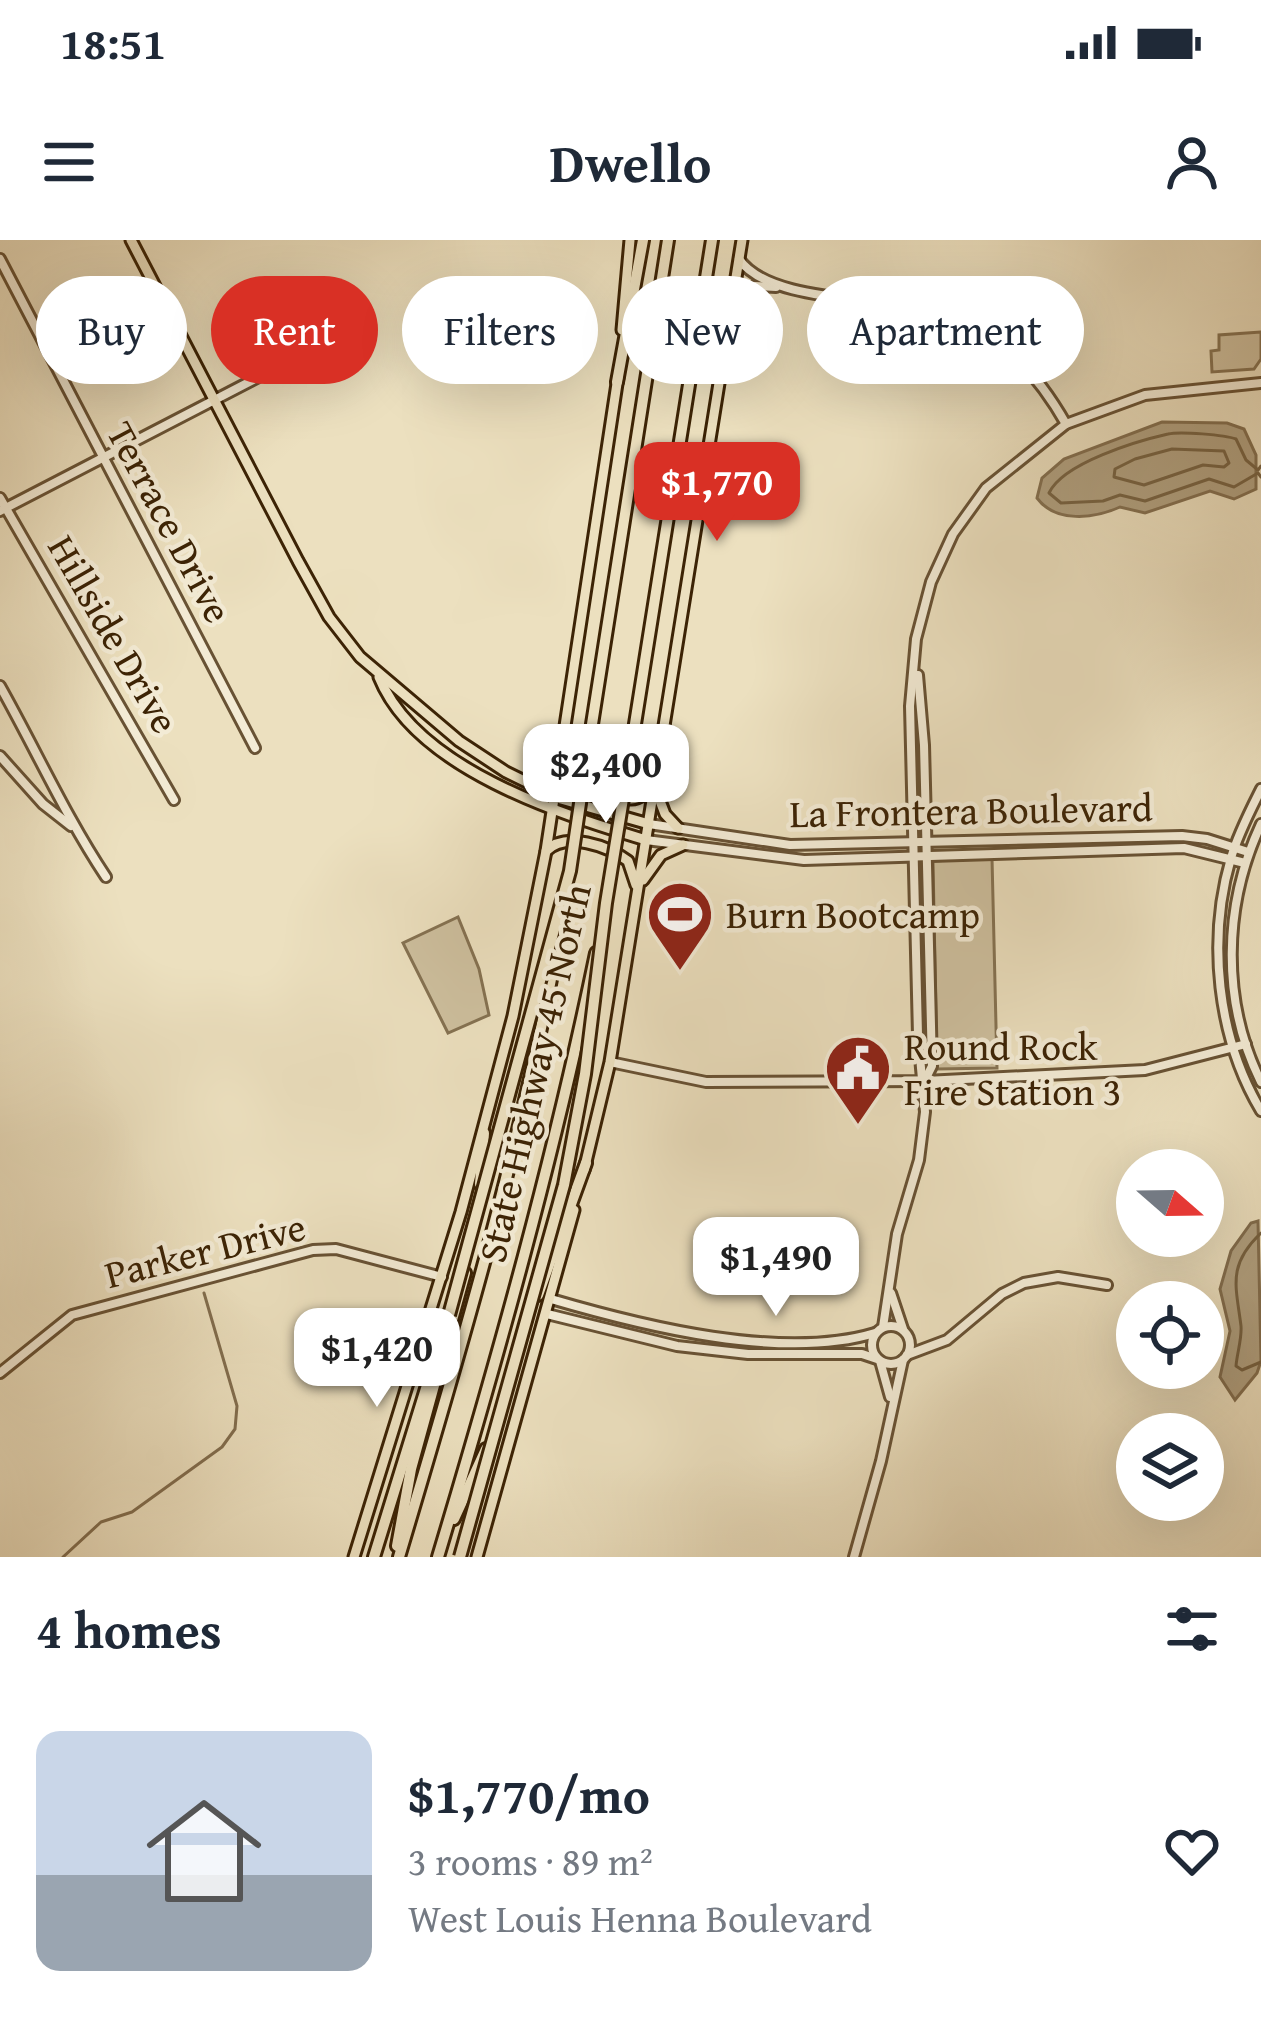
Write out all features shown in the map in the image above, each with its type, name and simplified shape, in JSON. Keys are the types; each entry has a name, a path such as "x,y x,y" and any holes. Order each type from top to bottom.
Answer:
{"highway":[{"path":"617,382 643,240"},
{"name":"State Highway 45 North","path":"397,1557 498,1215 544,1024 668,240"},
{"name":"State Highway 45 North","path":"438,1557 566,1097 606,903 712,240"},
{"path":"374,1557 475,1227 570,871"},
{"path":"460,1557 564,1184 590,1039 606,903"},
{"path":"397,1557 411,1469 462,1289 484,1133"},
{"path":"444,1538 489,1442 586,1163"}],"main road":[{"path":"131,240 329,617 379,677"},
{"path":"354,1557 442,1277 513,1016 561,757 617,382 631,240"},
{"path":"737,276 742,240"},
{"path":"477,1557 547,1314 610,1062 719,384"},
{"name":"La Frontera Boulevard","path":"379,677 400,689 458,741 506,772 554,795 649,824"},
{"name":"La Frontera Boulevard","path":"379,677 388,700 449,755 481,776 552,812 646,840"},
{"path":"449,755 458,741"},
{"path":"561,757 565,772 579,784 632,799 656,782"},
{"path":"656,782 659,806 678,829"},
{"path":"546,851 568,840 618,854 628,861 638,890"},
{"path":"638,890 656,860 682,845"}],"street":[{"name":"Terrace Drive","path":"0,259 256,748"},
{"path":"740,259 755,276"},
{"path":"783,286 929,310 966,323 1019,358 1066,424"},
{"path":"890,1405 879,1360 871,1348 890,1291 897,1234 919,1160 925,1081 918,1035 910,706 921,614 931,582 953,534 986,488 1066,424 1145,395 1261,383"},
{"path":"2,505 244,384"},
{"name":"Hillside Drive","path":"2,505 174,800"},
{"path":"916,662 932,1066 925,1081"},
{"path":"0,686 61,794 74,829 106,877"},
{"path":"0,756 43,804 74,829"},
{"path":"1261,789 1234,847 1223,887 1219,945 1222,1000 1233,1048 1261,1111"},
{"name":"La Frontera Boulevard","path":"649,824 784,845 1182,836 1248,851"},
{"path":"1261,824 1245,863 1231,946 1234,998 1261,1082"},
{"name":"La Frontera Boulevard","path":"646,840 790,860 1184,848 1245,863"},
{"path":"610,1062 706,1082 925,1081 1132,1072 1246,1044"},
{"name":"Parker Drive","path":"0,1373 72,1315 314,1250 336,1249 442,1277"},
{"path":"547,1314 677,1346 748,1354 862,1354 891,1364 946,1340 1002,1294 1024,1283 1058,1277 1107,1285"},
{"path":"854,1557 905,1358 905,1333 890,1291"},
{"path":"551,1299 680,1332 794,1341 856,1339 894,1326 929,1346"},
{"path":"677,1346 680,1332"},
{"path":"794,1341 794,1354"}],"shaded area":[{"path":"1261,332 1261,359 1254,369 1212,372 1211,351 1219,350 1219,335"},
{"path":"992,858 997,1068 937,1069 933,861"},
{"path":"458,917 479,969 489,1015 448,1033 403,943"}],"water":[{"path":"1162,422 1227,423 1244,429 1256,455 1256,489 1234,499 1210,491 1145,513 1120,507 1087,516 1054,512 1037,498 1042,478 1064,459"},
{"path":"1258,1221 1261,1361 1235,1400 1224,1383 1230,1331 1222,1281 1231,1251 1251,1223"}],"waterway":[{"path":"63,1557 101,1522 132,1512 222,1447 235,1429 237,1406 204,1293"}],"place":[{"name":"Burn Bootcamp","path":"680,973"},
{"name":"Round Rock Fire Station 3","path":"858,1127"}]}
